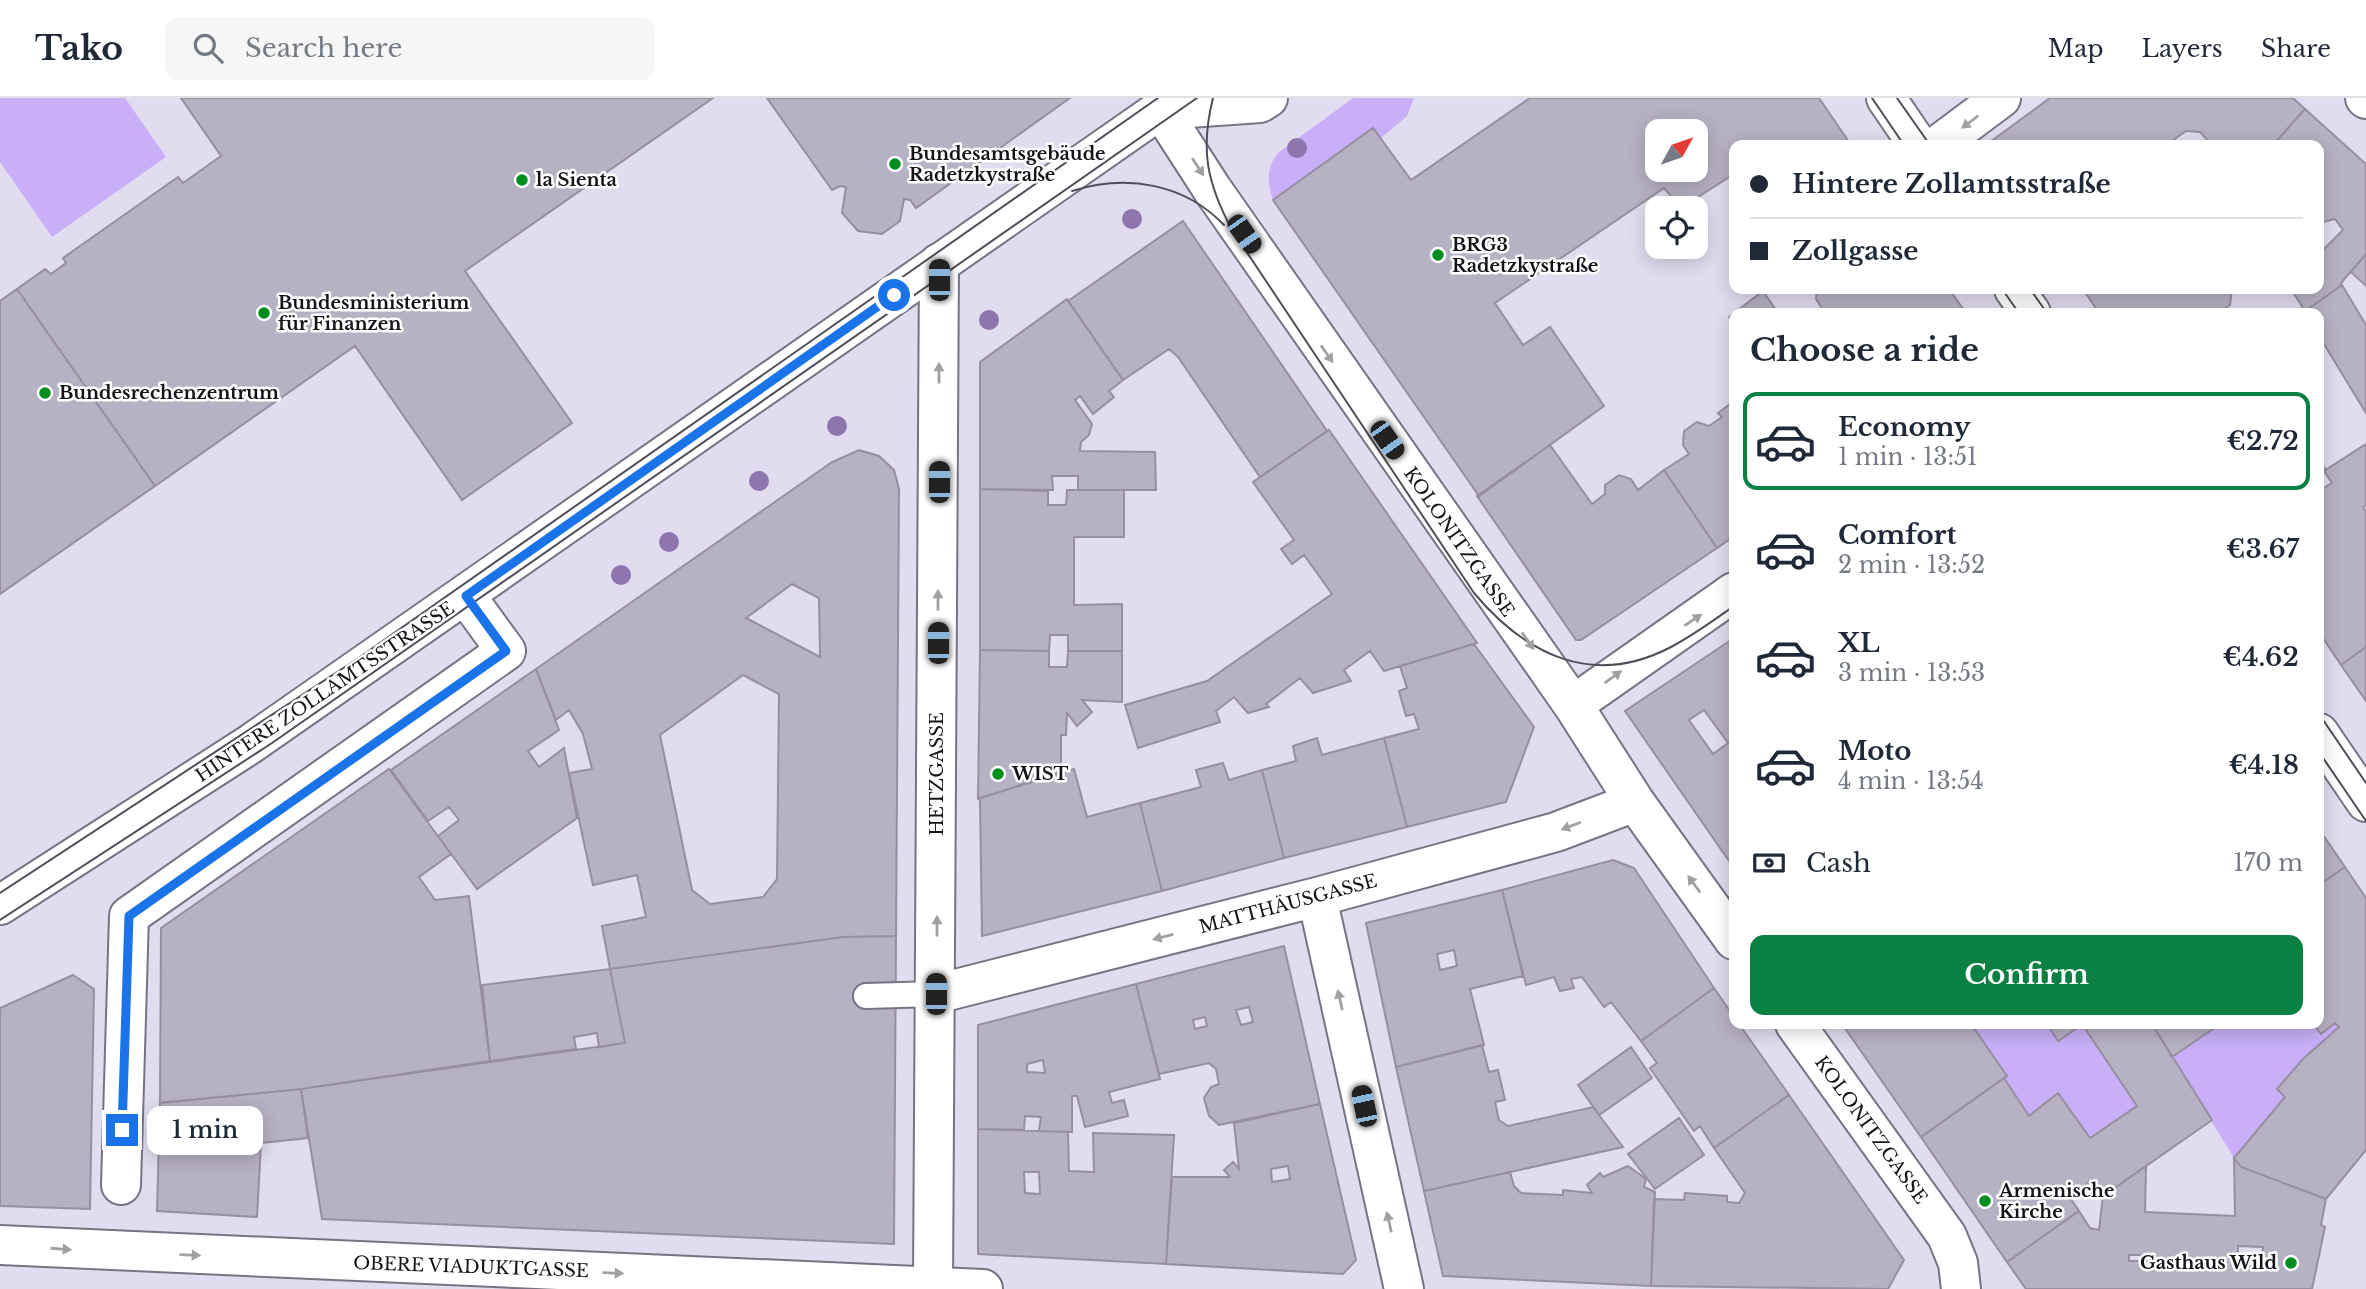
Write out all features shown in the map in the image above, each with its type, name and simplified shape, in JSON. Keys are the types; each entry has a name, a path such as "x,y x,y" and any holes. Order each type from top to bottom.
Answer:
{"street":[{"path":"1164,102 1260,103 1268,98"},
{"path":"1886,98 1915,140"},
{"path":"1945,140 2001,98"},
{"name":"HINTERE ZOLLAMTSSTRASSE","path":"0,905 249,745 466,596 1164,102"},
{"name":"KOLONITZGASSE","path":"1164,102 1212,189 1573,705 1635,802 1729,933"},
{"name":"HETZGASSE","path":"933,1286 939,263"},
{"path":"121,1185 129,916 506,651 466,596"},
{"path":"1573,705 1729,596"},
{"path":"2324,740 2366,802"},
{"name":"MATTHÄUSGASSE","path":"936,994 1317,897 1556,832 1635,802"},
{"path":"1317,897 1404,1289"},
{"name":"KOLONITZGASSE","path":"1798,1029 1947,1236 1958,1263 1961,1289"},
{"name":"OBERE VIADUKTGASSE","path":"0,1245 983,1289"}],"lane":[{"path":"866,996 936,994"}],"shaded area":[{"path":"0,98 125,98 166,157 52,237 0,162"},
{"path":"1353,98 1414,98 1407,116 1380,139 1372,129 1273,200 1269,175 1271,164 1278,153"},
{"path":"2335,1023 2339,1027 2303,1059 2277,1088 2285,1097 2234,1158 2172,1057 2213,1029 2317,1029 2321,1034"},
{"path":"1974,1029 2050,1029 2058,1041 2075,1029 2085,1029 2137,1106 2090,1138 2058,1093 2029,1116"}],"building":[{"name":"Bundesministerium für Finanzen","path":"181,98 713,98 465,271 572,423 462,500 355,346 155,486 17,289 45,269 51,274 66,263 63,258 178,177 183,183 221,156"},
{"name":"Bundesamtsgebäude Radetzkystraße","path":"767,98 1070,98 916,208 910,200 904,199 900,221 882,234 858,231 842,213 846,187 840,186 832,190"},
{"name":"BRG3 Radetzkystraße","path":"1530,98 1819,98 1848,140 1729,140 1729,177 1700,196 1671,196 1664,188 1652,196 1645,196 1645,201 1495,303 1523,345 1550,327 1604,406 1479,496 1273,200 1373,128 1411,180"},
{"path":"2050,98 2293,98 2305,109 2277,140 2207,140 2200,132 2186,131 2173,140 1993,140"},
{"path":"2305,109 2366,164 2366,254 2342,285 2309,308 2303,308 2294,294 2324,294 2324,249 2343,230 2335,219 2324,222 2324,140 2277,140"},
{"path":"1183,221 1327,431 1260,477 1178,357 1169,349 1123,380 1068,301"},
{"path":"2366,254 2366,286 2351,272"},
{"path":"2342,285 2366,325 2366,413 2324,344 2324,308 2310,308"},
{"name":"Bundesrechenzentrum","path":"17,289 155,486 0,594 0,301"},
{"path":"1759,294 1765,294 1775,308 1741,308"},
{"path":"1816,294 1953,294 1962,308 1822,308 1816,299"},
{"path":"2086,294 2231,294 2230,305 2226,308 2096,308"},
{"path":"1067,299 1123,380 1109,391 1114,397 1093,414 1080,396 1075,400 1092,424 1089,435 1081,442 1080,451 1155,452 1156,490 1078,490 1078,476 1052,476 1053,490 980,489 980,362"},
{"path":"1729,405 1729,540 1717,548 1664,470 1689,454 1683,445 1684,431 1697,422 1709,426 1722,417 1718,413"},
{"path":"1329,430 1477,643 1384,671 1370,651 1344,670 1351,681 1313,693 1300,678 1266,704 1269,707 1248,713 1234,697 1216,711 1220,722 1138,748 1125,705 1207,681 1332,594 1304,555 1292,564 1281,549 1294,540 1253,482"},
{"path":"2366,444 2366,505 2363,507 2366,512 2366,647 2341,665 2324,640 2324,488 2332,483 2324,471"},
{"path":"1550,445 1592,504 1605,494 1605,485 1619,475 1631,479 1638,490 1664,470 1717,548 1581,640 1576,640 1477,496"},
{"path":"859,450 879,456 894,470 899,489 896,936 843,937 610,969 602,926 646,917 637,875 593,885 569,773 592,769 583,734 569,710 556,720 536,669 832,462","holes":["792,584 819,598 820,657 746,618","743,675 779,694 777,879 763,897 710,904 692,890 660,735"]},
{"path":"980,489 1048,491 1048,505 1066,505 1067,490 1124,490 1124,537 1074,537 1074,605 1122,604 1122,651 1068,651 1068,635 1050,635 1049,651 980,650"},
{"path":"1729,641 1729,861 1625,711","holes":["1704,710 1728,743 1713,754 1689,720"]},
{"path":"1474,644 1534,727 1506,802 1407,827 1384,738 1419,729 1414,714 1406,716 1399,691 1407,688 1400,666"},
{"path":"2366,647 2366,701 2341,665"},
{"path":"980,650 1049,651 1049,667 1067,667 1068,651 1122,651 1122,702 1082,700 1092,712 1077,726 1067,713 1066,735 1061,735 1061,772 978,799"},
{"path":"536,669 559,730 528,751 539,767 564,748 577,818 477,889 438,836 459,820 449,807 428,821 391,770"},
{"path":"1317,738 1322,755 1384,738 1407,827 1284,858 1262,770 1296,761 1293,746"},
{"path":"1223,763 1229,780 1262,770 1284,858 1162,891 1140,803 1201,787 1196,770"},
{"path":"389,769 451,854 419,877 435,900 469,896 490,1061 301,1089 160,1103 161,928"},
{"path":"1074,769 1087,817 1140,803 1162,891 982,936 980,798"},
{"path":"2324,836 2345,867 2324,882"},
{"path":"1613,860 1634,868 1714,988 1641,1041 1611,1002 1604,1007 1582,977 1571,979 1574,988 1560,991 1554,977 1526,985 1502,890"},
{"path":"2345,867 2366,898 2366,1150 2326,1199 2241,1167 2234,1158 2285,1097 2277,1089 2303,1059 2339,1027 2335,1023 2321,1034 2317,1029 2324,1029 2324,882"},
{"path":"1502,890 1523,976 1470,989 1484,1045 1396,1067 1366,923","holes":["1454,950 1457,966 1440,970 1437,954"]},
{"path":"896,936 894,1244 322,1219 301,1089 625,1043 610,969 843,937"},
{"path":"1284,946 1320,1104 1219,1125 1209,1116 1204,1098 1211,1087 1219,1084 1216,1069 1209,1063 1159,1074 1136,984","holes":["1249,1007 1253,1022 1241,1025 1236,1010","1205,1017 1207,1026 1195,1029 1193,1020"]},
{"path":"610,969 625,1043 599,1047 597,1033 574,1037 576,1049 490,1061 482,985"},
{"path":"73,975 94,989 90,1209 0,1206 0,1008"},
{"path":"1136,984 1160,1079 1109,1092 1112,1103 1124,1100 1128,1116 1085,1127 1077,1096 1072,1096 1072,1132 1039,1131 1041,1117 1025,1116 1024,1130 978,1129 978,1025","holes":["1043,1060 1045,1073 1027,1072 1027,1064"]},
{"path":"1714,988 1729,1010 1729,1029 1743,1029 1789,1095 1714,1148 1700,1126 1694,1131 1650,1068 1657,1063 1641,1041"},
{"path":"1845,1029 1974,1029 2007,1076 1921,1137"},
{"path":"2050,1029 2076,1029 2058,1041"},
{"path":"2085,1029 2155,1029 2212,1120 2103,1196 2092,1181 2069,1196 2079,1211 2007,1262 1921,1137 2004,1078 2029,1116 2058,1093 2090,1138 2137,1106"},
{"path":"2155,1029 2213,1029 2172,1057"},
{"path":"1482,1045 1489,1072 1498,1070 1505,1100 1495,1102 1499,1120 1508,1126 1593,1107 1623,1147 1424,1191 1396,1067"},
{"path":"1631,1047 1652,1078 1599,1115 1578,1085"},
{"path":"301,1089 308,1138 261,1143 257,1217 157,1211 160,1103"},
{"path":"1789,1095 1904,1260 1888,1289 1651,1286 1654,1199 1684,1200 1685,1193 1727,1196 1727,1202 1739,1203 1745,1193 1714,1148"},
{"path":"1320,1104 1356,1260 1343,1274 1166,1264 1172,1177 1230,1177 1224,1170 1233,1162 1239,1169 1234,1123","holes":["1288,1166 1290,1179 1272,1182 1271,1169"]},
{"path":"1679,1118 1704,1155 1655,1189 1628,1154"},
{"path":"978,1129 1068,1132 1069,1171 1094,1172 1093,1133 1174,1135 1166,1264 978,1254","holes":["1024,1172 1039,1172 1040,1194 1025,1193"]},
{"path":"2234,1158 2241,1167 2326,1199 2321,1225 2325,1227 2312,1289 2026,1289 2007,1262 2079,1211 2090,1228 2099,1230 2103,1196 2146,1166 2145,1212 2235,1216","holes":["2238,1246 2263,1247 2261,1267 2238,1266","2129,1255 2150,1255 2150,1261 2129,1261"]},
{"path":"1628,1166 1646,1179 1644,1187 1655,1192 1651,1286 1443,1276 1424,1191 1510,1172 1514,1186 1521,1193 1563,1195 1563,1190 1592,1193 1587,1185 1600,1173 1603,1177"}],"tram line":[{"path":"0,893 357,659 1158,98"},
{"path":"0,920 272,743 1197,98"},
{"path":"1213,98 1207,134 1208,166 1217,197 1232,230 1474,593 1494,615 1539,648 1563,659 1588,664 1615,665 1642,659 1671,647 1729,609"},
{"path":"1872,98 1901,140"},
{"path":"1897,98 1926,140"},
{"path":"1072,191 1113,183 1153,186 1173,191 1191,200 1224,225"},
{"path":"2006,294 2015,308"},
{"path":"2034,294 2043,308"},
{"path":"2324,721 2366,783"},
{"path":"2324,759 2366,821"}],"place":[{"name":"Bundesamtsgebäude Radetzkystraße","path":"895,164"},
{"name":"la Sienta","path":"522,180"},
{"name":"BRG3 Radetzkystraße","path":"1438,255"},
{"name":"Bundesministerium für Finanzen","path":"264,313"},
{"name":"Bundesrechenzentrum","path":"45,393"},
{"name":"WIST","path":"998,774"},
{"name":"Armenische Kirche","path":"1985,1201"},
{"name":"Gasthaus Wild","path":"2291,1263"}],"route":[{"path":"122,1130 129,916 506,651 466,596 894,295"}]}
